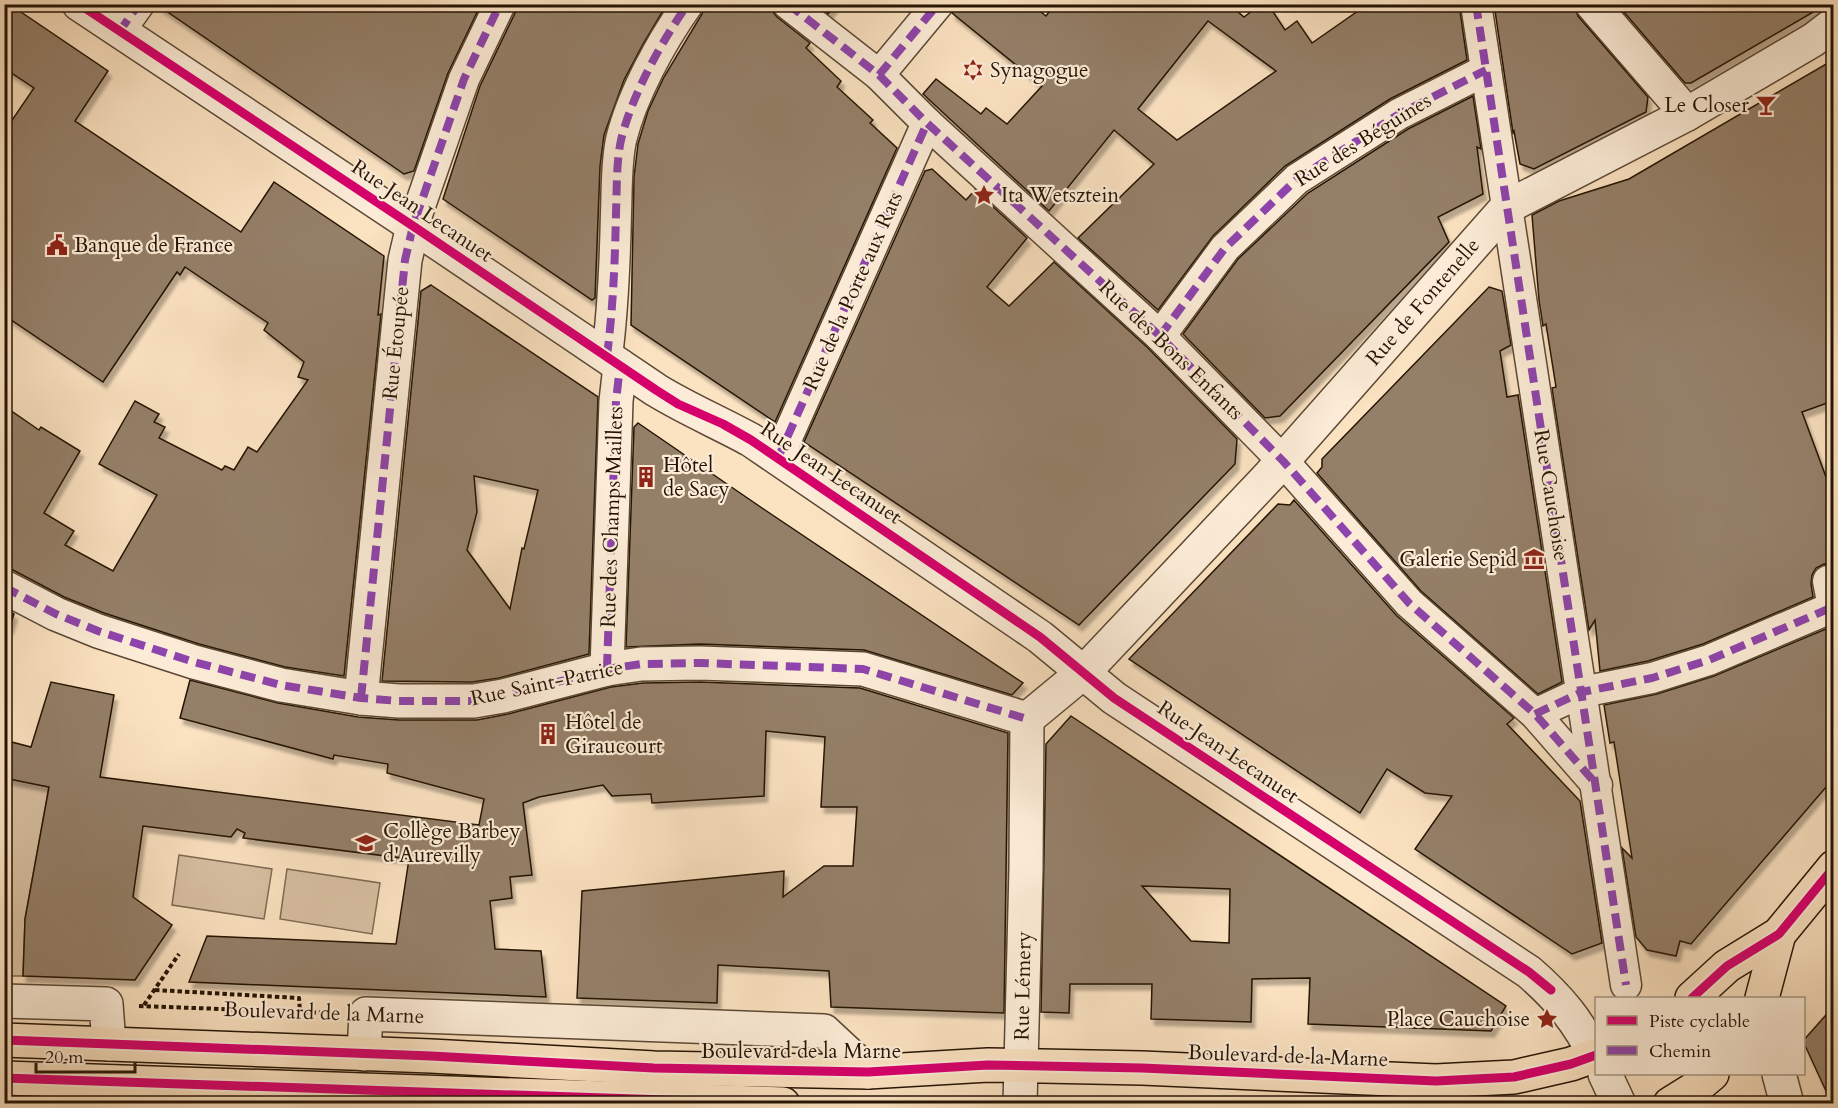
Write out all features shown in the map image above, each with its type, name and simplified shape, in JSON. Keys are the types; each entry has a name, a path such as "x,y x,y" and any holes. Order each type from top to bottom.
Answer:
{"main road":[{"path":"1694,997 1727,966 1779,934 1833,867"},
{"path":"1763,997 1779,934"},
{"name":"Boulevard de la Marne","path":"4,1040 654,1068 868,1072 988,1065 1142,1068 1436,1081 1514,1077 1571,1064 1595,1071"},
{"path":"1670,1104 1711,1075"},
{"path":"4,1078 783,1104"}],"street":[{"name":"Rue Jean Lecanuet","path":"79,4 678,404 723,424 778,458 1020,623 1114,698 1529,972 1551,990 1584,1032 1595,1055"},
{"path":"119,32 139,4"},
{"name":"Rue Étoupée","path":"361,698 405,260 413,226 464,79 500,4"},
{"name":"Rue des Champs Maillets","path":"607,669 616,401 612,320 616,172 621,141 635,101 669,31 688,4"},
{"name":"Rue des Bons Enfants","path":"788,4 879,75 927,123 1161,336 1283,461 1409,603 1535,714 1597,785"},
{"path":"879,75 938,4"},
{"name":"Rue Cauchoise","path":"1476,4 1475,75 1508,207 1626,985"},
{"path":"1592,4 1687,114"},
{"name":"Rue de Fontenelle","path":"1084,672 1283,461 1508,207 1687,114 1813,40 1833,24"},
{"name":"Rue des Béguines","path":"1161,336 1225,248 1297,178 1399,114 1475,75"},
{"name":"Rue de la Porte aux Rats","path":"778,458 927,123"},
{"path":"1535,714 1582,692 1652,678 1709,660 1833,608 1828,581"},
{"name":"Rue Saint-Patrice","path":"4,587 87,627 194,662 282,685 361,698 399,701 474,701 503,696 607,669 640,664 700,663 863,669 1027,719"},
{"path":"1027,719 1084,672"},
{"name":"Rue Lémery","path":"1020,1104 1027,719"},
{"path":"4,1001 106,1005 109,1044"},
{"path":"364,1054 366,1014"},
{"name":"Boulevard de la Marne","path":"366,1014 824,1031 868,1072"},
{"path":"1779,1075 1787,1104"}],"path":[{"path":"144,1006 178,954"}],"shaded area":[{"path":"5,778 49,787 25,919 23,976 5,976"},
{"path":"179,855 272,869 264,919 172,905"},
{"path":"287,869 380,883 372,934 280,919"}],"building":[{"path":"4,4 9,4 108,71 75,121 241,232 274,182 384,256 378,315 381,314 344,676 285,667 199,644 104,613 64,597 13,570 4,568 4,406 39,430 41,427 80,451 44,513 74,531 65,545 113,571 157,495 99,464 135,401 159,414 154,422 165,427 159,438 222,470 225,466 234,470 248,447 257,452 308,380 298,377 304,362 264,330 268,323 185,267 180,275 177,272 103,382 4,315 4,132 34,88 4,68"},
{"path":"156,4 481,4 448,73 414,171 404,174"},
{"path":"517,4 667,4 624,80 604,135 600,166 595,298 592,300 443,199 480,86 516,11"},
{"path":"705,4 771,4 772,11 777,17 810,43 806,48 841,81 837,87 873,120 870,123 897,148 775,422 631,325 634,177 638,144 648,111 664,77 702,14"},
{"path":"817,4 836,4 828,14"},
{"path":"955,4 1031,4 1046,16 1055,4 1229,4 1244,17 1261,4 1268,4 1285,30 1297,21 1312,43 1368,4 1459,4 1467,60 1390,99 1285,166 1213,236 1158,310 1078,238 1154,164 1114,130 1049,211 923,94 936,79 981,114 986,108 1007,124 1042,86 952,13","holes":["1208,21 1276,71 1177,140 1138,109"]},
{"path":"1494,4 1574,4 1578,16 1648,97 1646,112 1534,169 1520,164 1514,131 1513,133"},
{"path":"1617,4 1827,4 1691,83 1685,83"},
{"path":"1833,60 1833,401 1802,412 1833,496 1833,565 1824,564 1816,568 1811,584 1813,597 1703,644 1648,661 1600,671 1595,620 1589,630 1552,388 1556,387 1546,324 1543,326 1539,300 1532,215 1559,201 1629,179"},
{"path":"1473,96 1481,149 1477,147 1483,194 1438,217 1449,242 1280,416 1265,418 1183,334 1238,259 1308,193 1408,129"},
{"path":"932,169 966,200 975,190 1027,238 987,287 1009,306 1054,262 1148,348 1237,439 1235,464 1079,625 804,442 925,171"},
{"path":"431,285 598,397 589,654 499,678 472,682 382,681 421,291","holes":["474,476 538,490 524,549 522,548 510,609 467,550 477,512"]},
{"path":"1489,287 1502,291 1511,345 1500,351 1507,397 1518,395 1562,682 1538,694 1421,591 1317,473 1322,467 1322,459"},
{"path":"638,423 1023,683 1012,695 864,650 700,644 626,647 634,427"},
{"path":"1294,500 1397,616 1514,718 1507,724 1580,801 1602,943 1572,954 1415,849 1452,796 1425,793 1387,769 1360,813 1129,659 1278,504 1290,505"},
{"path":"4,608 14,614 9,629 4,628"},
{"path":"1833,626 1833,779 1691,944 1680,941 1676,956 1647,950 1636,937 1622,848 1632,858 1614,742 1610,743 1604,705 1657,694 1714,676"},
{"path":"190,680 278,703 358,717 399,720 477,720 611,687 643,683 700,682 860,688 1008,733 1004,1013 831,1007 829,971 718,965 717,1003 577,998 582,891 784,871 783,897 824,866 853,866 857,807 821,807 825,737 766,731 764,796 652,803 651,794 612,796 603,785 539,797 523,803 532,875 510,877 512,898 490,901 495,949 541,951 546,997 189,982 207,936 396,944 409,859 243,838 245,833 237,829 231,837 143,826 133,897 172,925 135,980 23,976 25,919 49,787 4,778 4,740 31,747 51,682 114,695 100,777 479,825 484,799 387,773 388,764 334,755 333,759 180,718"},
{"path":"1071,716 1506,1006 1491,1031 1308,1024 1310,978 1252,979 1251,1022 1151,1019 1152,984 1070,984 1069,1013 1041,1012 1046,744","holes":["1142,886 1230,889 1229,943 1191,941"]},
{"path":"1833,1007 1833,1104 1805,1045 1805,1039"}],"marked path":[{"path":"119,32 139,4"},
{"path":"361,698 405,260 413,226 464,79 500,4"},
{"path":"607,356 615,249 617,167 621,140 632,105 648,69 688,4"},
{"path":"788,4 879,75 927,123 1160,336 1283,461 1409,603 1535,714 1597,785"},
{"path":"879,75 938,4"},
{"path":"1476,4 1626,985"},
{"path":"1160,336 1225,248 1297,179 1399,114 1486,70"},
{"path":"778,458 927,123"},
{"path":"607,669 616,401 620,366"},
{"path":"1535,714 1582,692 1652,678 1709,660 1833,607 1828,581"},
{"path":"4,587 56,614 98,631 194,662 281,685 361,698 399,701 474,701 503,696 607,669 641,664 700,663 863,669 1027,719"}],"cycle path":[{"path":"79,4 656,390 678,404 723,424 751,440 1040,637 1114,698 1529,972 1551,990"},
{"path":"1693,997 1727,966 1779,934 1834,867"},
{"path":"4,1040 431,1056 654,1068 868,1072 988,1065 1142,1068 1436,1081 1514,1077 1571,1064 1595,1055"},
{"path":"4,1078 783,1104"}],"place":[{"name":"Synagogue","path":"973,70"},
{"name":"Le Closer","path":"1766,105"},
{"name":"Ita Wetsztein","path":"984,195"},
{"name":"Banque de France","path":"57,245"},
{"name":"Hôtel de Sacy","path":"646,477"},
{"name":"Galerie Sepid","path":"1534,559"},
{"name":"Hôtel de Giraucourt","path":"548,734"},
{"name":"Collège Barbey d'Aurevilly","path":"366,843"},
{"name":"Place Cauchoise","path":"1547,1019"}]}
